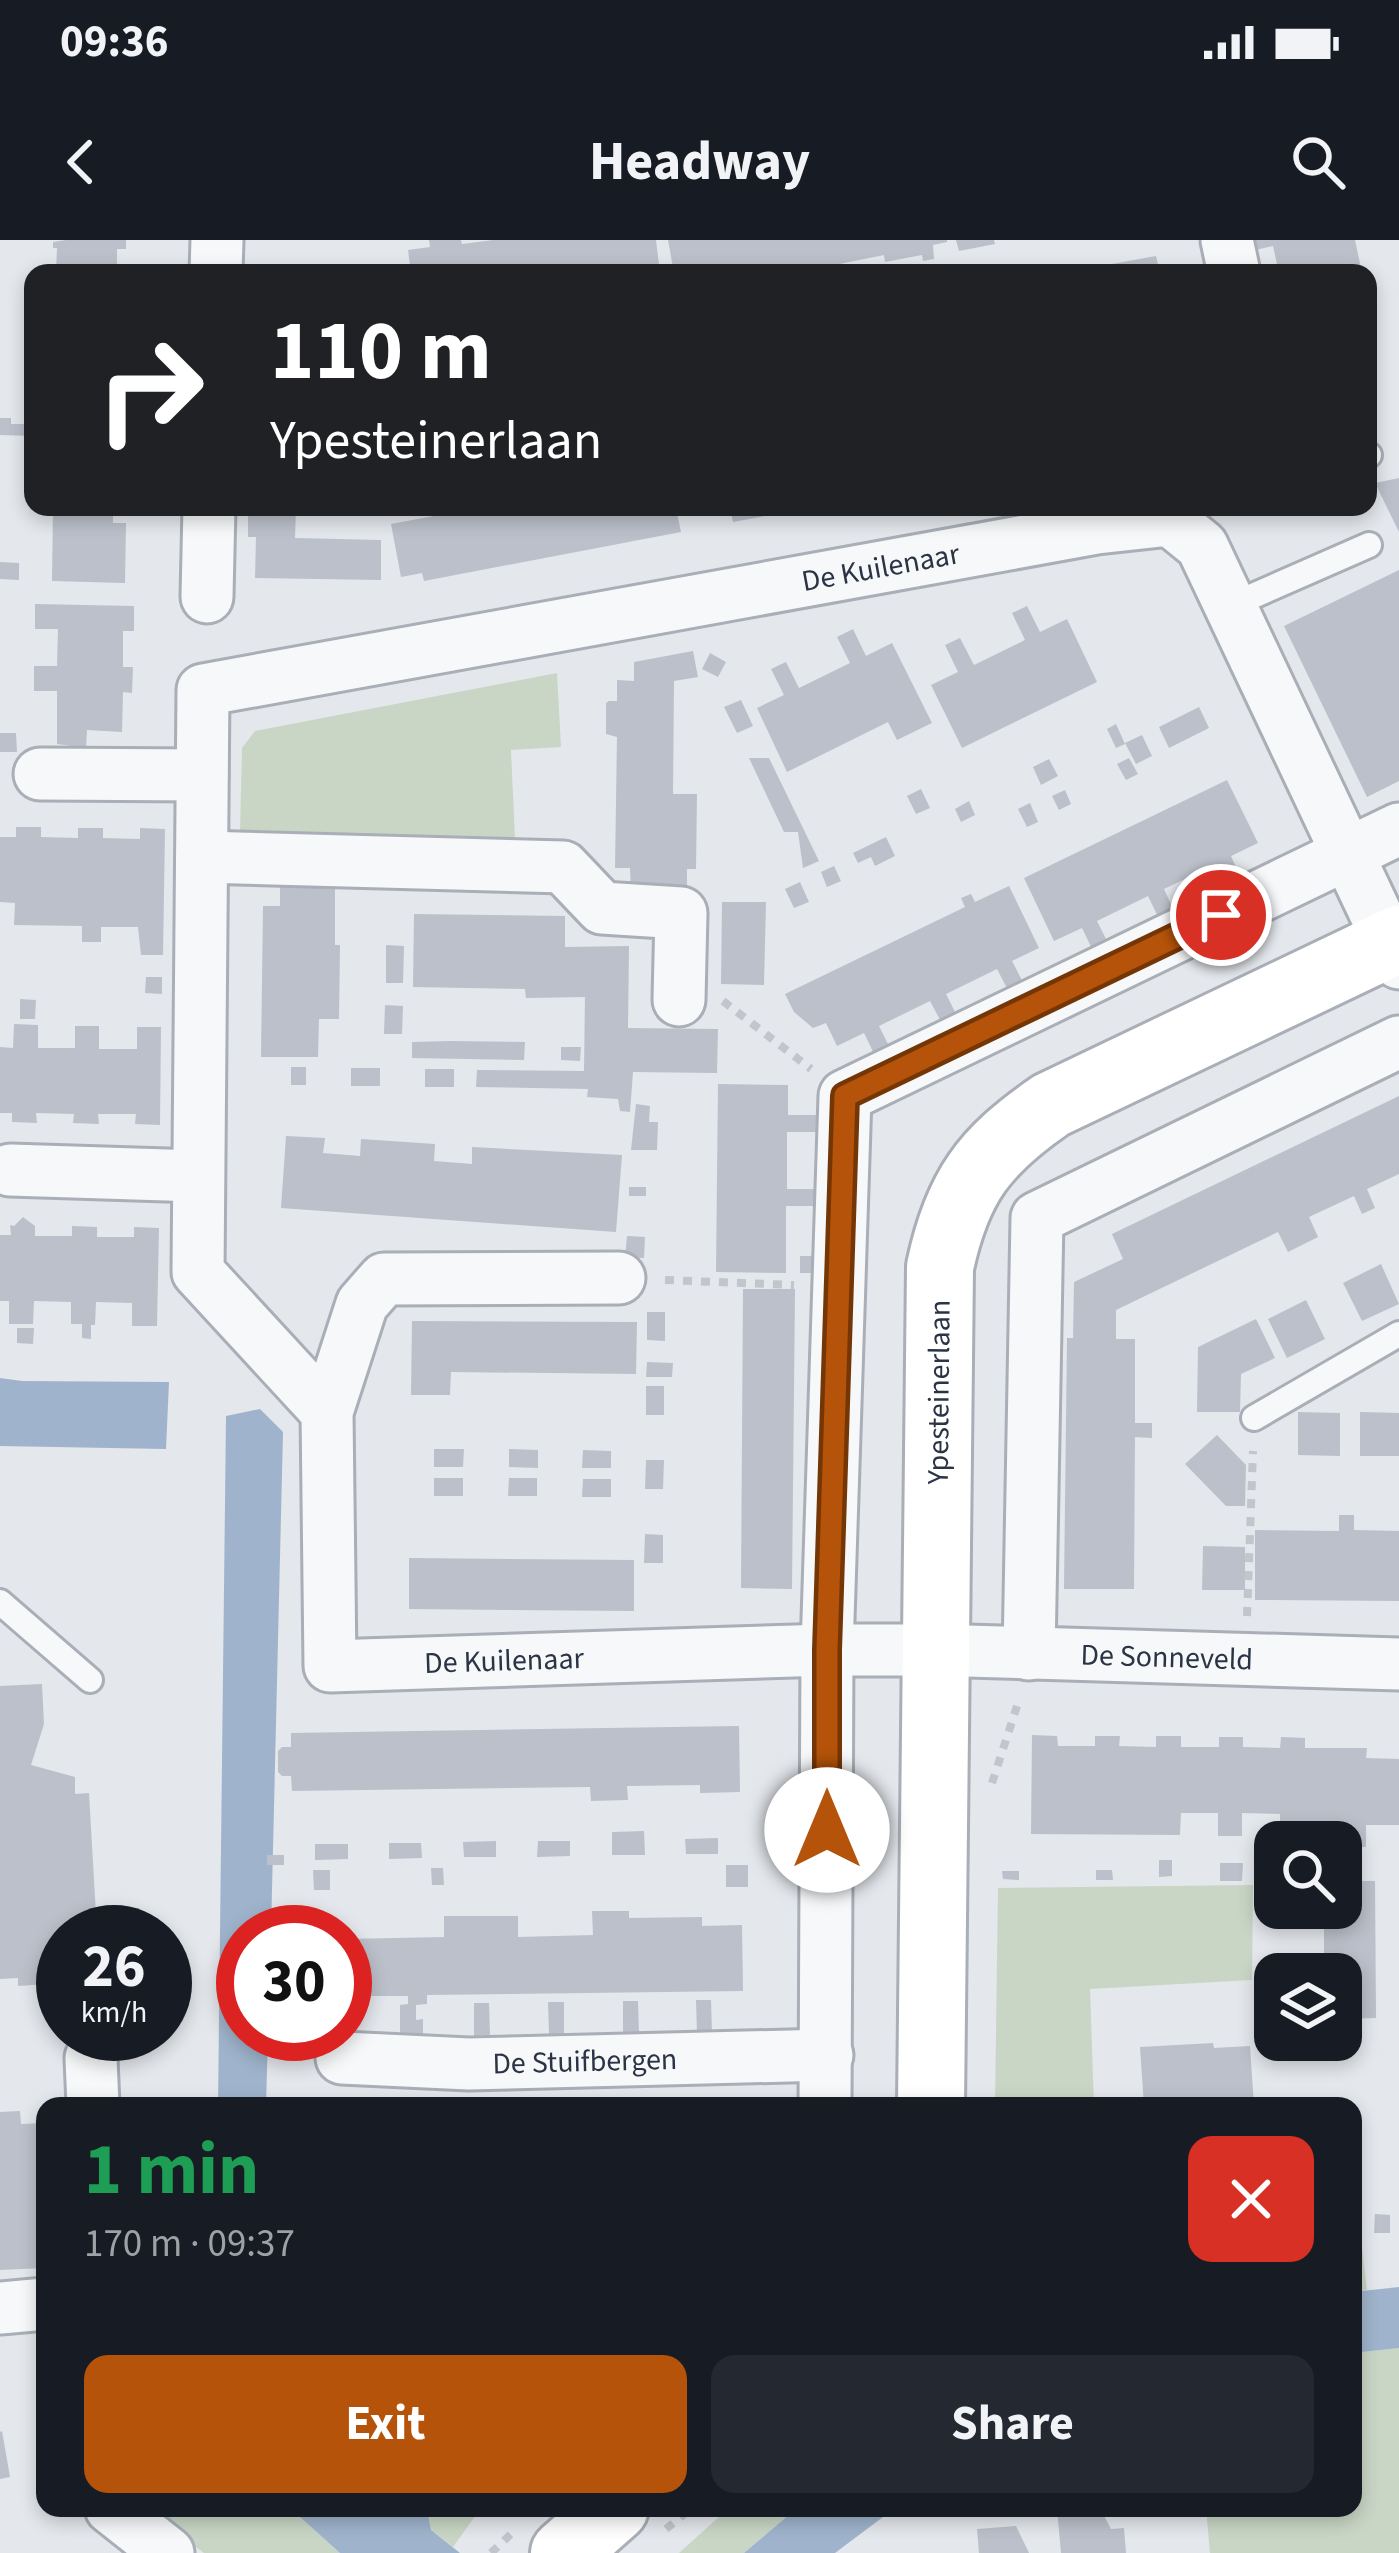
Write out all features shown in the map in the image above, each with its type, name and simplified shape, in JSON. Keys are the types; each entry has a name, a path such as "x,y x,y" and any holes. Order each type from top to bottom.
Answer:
{"street":[{"path":"207,597 209,516"},
{"name":"De Kuilenaar","path":"327,1412 198,1273 203,690 1168,516"},
{"name":"De Kuilenaar","path":"1187,516 1346,854 1396,949"},
{"path":"40,775 202,775"},
{"path":"825,2097 827,1650 845,1096 1399,829"},
{"path":"202,857 563,867 602,908 681,913 680,983"},
{"name":"Ypesteinerlaan","path":"931,2097 940,1267 949,1225 981,1166 1023,1124 1052,1105 1396,949"},
{"path":"1029,1654 1037,1218 1399,1042"},
{"path":"10,1170 198,1176"},
{"name":"De Kuilenaar","path":"620,1278 383,1279 362,1304 327,1412 330,1666 934,1650"},
{"name":"De Sonneveld","path":"934,1650 1399,1664"},
{"name":"De Stuifbergen","path":"372,2059 469,2064 826,2055"},
{"path":"0,2308 36,2305"},
{"path":"121,2517 161,2551"},
{"path":"564,2553 605,2517"}],"lane":[{"path":"1230,605 1369,544"},
{"path":"1254,1418 1399,1334"},
{"path":"0,1602 90,1680"}],"path":[{"path":"680,983 845,1096"},
{"path":"620,1278 838,1287"},
{"path":"1246,1660 1254,1418"}],"green space":[{"path":"557,673 561,747 511,750 515,840 240,832 242,748 255,731"},
{"path":"1253,1885 1252,1980 1090,1989 1094,2097 995,2097 998,1888"},
{"path":"1362,2248 1367,2290 1362,2291"},
{"path":"1399,2348 1399,2553 1210,2553 1207,2517 1362,2517 1362,2352"},
{"path":"300,2517 340,2553 204,2553 158,2519"},
{"path":"429,2517 475,2517 453,2547 431,2530"},
{"path":"719,2517 786,2517 744,2553 679,2553"}],"water":[{"path":"0,1378 169,1382 166,1449 0,1446"},
{"path":"260,1409 283,1432 272,1905 220,1905 226,1416"},
{"path":"219,2061 267,2061 266,2097 218,2097"},
{"path":"1399,2287 1399,2348 1362,2352 1362,2291"},
{"path":"300,2517 429,2517 431,2530 460,2553 340,2553"},
{"path":"786,2517 883,2517 835,2553 744,2553"}],"building":[{"path":"126,240 126,249 117,249 117,264 56,264 53,242"},
{"path":"429,240 461,240 462,244 656,240 659,264 410,264 408,250 430,247"},
{"path":"668,240 947,240 933,245 934,259 923,261 922,255 885,262 884,255 840,264 672,264"},
{"path":"956,240 994,240 995,244 959,251"},
{"path":"1243,240 1355,240 1360,264 1277,264 1273,246 1246,252"},
{"path":"1156,256 1158,264 1112,264"},
{"path":"0,418 24,424 24,436 0,435"},
{"path":"1399,478 1399,532 1377,487 1377,483"},
{"path":"53,516 113,516 113,523 126,523 125,583 52,581"},
{"path":"248,516 296,516 295,538 381,540 381,580 255,578 256,537 248,537"},
{"path":"434,516 678,516 681,532 424,581 422,573 401,577 391,524"},
{"path":"732,516 765,516 733,522"},
{"path":"0,562 19,563 19,580 0,579"},
{"path":"1399,570 1399,781 1367,797 1284,626"},
{"path":"35,604 134,606 134,631 123,631 123,667 133,667 132,693 123,692 122,732 87,730 86,748 57,744 57,691 34,691 34,666 57,666 58,629 35,629"},
{"path":"1027,606 1040,632 1067,619 1097,682 962,748 931,685 958,672 945,645 960,638 974,665 1025,640 1012,613"},
{"path":"853,629 866,656 892,643 932,723 897,740 888,722 787,772 757,708 784,695 771,669 786,662 799,688 850,663 837,637"},
{"path":"693,651 698,677 674,681 673,794 697,794 696,869 687,869 687,890 631,890 630,868 615,868 617,737 606,734 606,703 617,701 617,680 634,681 634,662"},
{"path":"710,653 726,662 718,677 702,669"},
{"path":"741,700 753,726 737,733 724,707"},
{"path":"1199,707 1209,728 1169,748 1159,727"},
{"path":"1116,724 1125,744 1116,748 1107,729"},
{"path":"0,733 16,733 17,752 0,752"},
{"path":"1142,735 1152,756 1136,764 1125,743"},
{"path":"749,758 769,758 819,861 803,868 798,832 784,832"},
{"path":"1129,758 1138,774 1126,780 1117,764"},
{"path":"1049,759 1058,776 1041,785 1033,767"},
{"path":"1227,780 1258,843 1231,856 1243,883 1228,891 1216,864 1164,889 1176,915 1161,923 1148,896 1097,921 1110,947 1095,955 1082,928 1054,941 1024,878"},
{"path":"921,789 930,808 916,814 907,796"},
{"path":"1065,790 1071,804 1059,810 1052,796"},
{"path":"969,801 975,815 961,822 955,809"},
{"path":"1030,803 1038,822 1027,827 1018,809"},
{"path":"16,827 41,827 41,837 78,838 78,828 103,828 103,838 140,839 140,828 165,829 163,955 141,955 138,927 101,927 101,942 82,942 82,926 14,925 15,903 0,902 0,837 16,837"},
{"path":"886,837 895,856 875,866 871,857 858,863 853,853"},
{"path":"834,866 841,881 827,887 821,872"},
{"path":"800,882 809,902 794,908 785,889"},
{"path":"280,884 335,885 339,1019 319,1019 318,1057 261,1057 263,906 280,906"},
{"path":"1009,886 1039,948 1012,961 1026,988 1011,996 997,969 946,994 959,1020 944,1027 930,1001 879,1026 892,1052 877,1060 864,1033 837,1046 826,1023 813,1028 794,1012 785,994 965,907 961,898 971,894 975,902"},
{"path":"722,902 766,902 764,985 721,984"},
{"path":"414,914 565,916 565,947 629,946 628,1028 718,1029 717,1073 633,1072 630,1112 620,1111 618,1099 587,1097 588,1089 476,1087 477,1070 584,1071 585,997 526,998 525,989 413,987"},
{"path":"386,945 404,946 403,983 386,983"},
{"path":"146,977 162,977 162,994 145,993"},
{"path":"20,999 36,1000 35,1019 20,1019"},
{"path":"385,1005 403,1006 402,1034 384,1034"},
{"path":"14,1024 38,1025 38,1048 75,1048 75,1026 99,1026 99,1049 137,1049 137,1027 161,1027 160,1125 135,1124 136,1114 98,1114 99,1124 73,1123 74,1114 36,1113 37,1123 12,1122 12,1113 0,1113 0,1047 13,1048"},
{"path":"412,1042 525,1042 524,1060 412,1058"},
{"path":"561,1047 581,1047 580,1061 561,1060"},
{"path":"291,1067 306,1067 306,1085 291,1085"},
{"path":"351,1068 380,1068 380,1086 351,1086"},
{"path":"425,1069 454,1069 454,1087 425,1087"},
{"path":"718,1084 788,1085 788,1115 817,1115 817,1132 787,1132 787,1189 817,1189 816,1206 786,1206 786,1273 716,1272"},
{"path":"1399,1096 1399,1174 1367,1189 1375,1208 1362,1214 1354,1196 1309,1217 1318,1237 1288,1252 1278,1232 1116,1310 1116,1339 1135,1339 1135,1423 1152,1423 1152,1438 1135,1437 1134,1589 1064,1589 1067,1338 1073,1338 1074,1282 1123,1259 1112,1234"},
{"path":"636,1104 650,1106 649,1122 658,1122 657,1150 631,1150"},
{"path":"286,1136 325,1138 323,1153 360,1156 361,1139 435,1144 434,1161 472,1164 472,1147 622,1155 616,1232 281,1208"},
{"path":"629,1187 646,1187 646,1196 629,1196"},
{"path":"23,1217 35,1226 35,1236 72,1236 72,1226 97,1227 97,1237 134,1237 134,1227 159,1228 157,1326 132,1326 132,1303 96,1302 91,1339 82,1338 82,1324 71,1324 71,1302 34,1301 33,1324 9,1324 9,1301 0,1301 0,1235 11,1235 10,1225"},
{"path":"627,1236 645,1237 644,1258 625,1257"},
{"path":"800,1256 816,1256 816,1273 800,1273"},
{"path":"1381,1264 1399,1304 1362,1321 1343,1283"},
{"path":"743,1289 795,1289 792,1589 741,1588"},
{"path":"1306,1300 1325,1339 1287,1358 1268,1319"},
{"path":"647,1312 665,1312 665,1341 647,1340"},
{"path":"1256,1319 1275,1358 1241,1374 1240,1412 1197,1412 1198,1347"},
{"path":"412,1321 637,1322 636,1374 451,1372 450,1395 411,1395"},
{"path":"17,1328 34,1328 33,1344 17,1343"},
{"path":"647,1362 673,1363 672,1377 646,1377"},
{"path":"646,1386 664,1386 664,1415 646,1415"},
{"path":"1298,1412 1340,1413 1340,1456 1298,1455"},
{"path":"1360,1412 1399,1413 1399,1456 1360,1456"},
{"path":"1217,1435 1246,1465 1245,1506 1226,1506 1185,1464"},
{"path":"434,1449 464,1449 463,1467 434,1467"},
{"path":"509,1449 538,1450 538,1468 509,1467"},
{"path":"583,1450 611,1451 611,1468 582,1468"},
{"path":"646,1460 664,1460 663,1489 645,1489"},
{"path":"434,1478 463,1478 463,1496 434,1496"},
{"path":"509,1478 537,1478 537,1496 508,1496"},
{"path":"583,1479 611,1479 611,1497 582,1497"},
{"path":"1339,1515 1354,1515 1354,1530 1399,1531 1399,1601 1255,1600 1255,1530 1339,1531"},
{"path":"645,1534 663,1535 663,1563 644,1563"},
{"path":"1203,1546 1245,1547 1245,1590 1202,1590"},
{"path":"409,1558 634,1560 634,1611 409,1609"},
{"path":"42,1684 44,1724 31,1765 75,1777 75,1794 89,1793 95,1905 36,1905 36,1985 18,1986 18,1978 0,1979 0,1686"},
{"path":"739,1726 740,1792 700,1793 700,1785 627,1786 628,1800 591,1801 590,1787 292,1791 291,1776 278,1772 278,1751 291,1747 291,1733"},
{"path":"1032,1735 1057,1736 1058,1746 1095,1746 1095,1736 1120,1736 1119,1746 1156,1747 1156,1736 1181,1736 1181,1747 1219,1747 1219,1737 1243,1737 1243,1747 1280,1748 1281,1737 1305,1738 1305,1748 1367,1748 1366,1758 1399,1759 1399,1825 1366,1825 1366,1847 1362,1847 1362,1821 1280,1821 1280,1814 1242,1813 1242,1836 1218,1836 1218,1813 1181,1813 1180,1835 1031,1834"},
{"path":"644,1831 645,1855 612,1855 612,1832"},
{"path":"718,1838 718,1854 686,1854 685,1839"},
{"path":"496,1841 496,1857 464,1857 463,1842"},
{"path":"538,1841 570,1841 570,1856 537,1857"},
{"path":"389,1843 421,1843 422,1858 389,1859"},
{"path":"315,1844 348,1844 348,1859 315,1860"},
{"path":"267,1855 284,1855 284,1865 267,1865"},
{"path":"1159,1860 1172,1860 1172,1876 1159,1877"},
{"path":"1220,1863 1243,1863 1242,1881 1220,1881"},
{"path":"726,1865 748,1865 748,1887 726,1887"},
{"path":"431,1868 443,1868 444,1885 432,1885"},
{"path":"313,1870 330,1870 330,1890 314,1890"},
{"path":"1096,1870 1112,1870 1113,1880 1096,1880"},
{"path":"1002,1871 1019,1871 1019,1880 1003,1879"},
{"path":"1362,1881 1375,1881 1376,2018 1362,2018 1362,1953 1324,1953 1324,1929 1362,1929"},
{"path":"592,1911 629,1911 629,1918 702,1917 702,1926 742,1925 743,1991 427,1995 427,2004 416,2005 416,2020 423,2019 423,2036 400,2037 400,2005 408,2004 408,1996 372,1996 372,1938 444,1937 444,1916 518,1916 518,1937 593,1935"},
{"path":"696,2000 711,2000 712,2033 697,2033"},
{"path":"623,2001 638,2001 639,2034 623,2034"},
{"path":"548,2002 564,2002 564,2035 549,2035"},
{"path":"474,2003 489,2003 490,2035 474,2036"},
{"path":"1250,2046 1253,2097 1143,2097 1140,2047"},
{"path":"20,2111 21,2124 36,2123 36,2268 0,2270 0,2112"},
{"path":"1375,2214 1390,2215 1390,2233 1374,2233"},
{"path":"0,2432 10,2477 0,2479"},
{"path":"1058,2517 1105,2517 1111,2529 1124,2528 1126,2553 1061,2553"},
{"path":"1016,2526 1029,2553 979,2553 977,2529"}],"route":[{"path":"827,1830 827,1650 845,1096 1221,915"}]}
